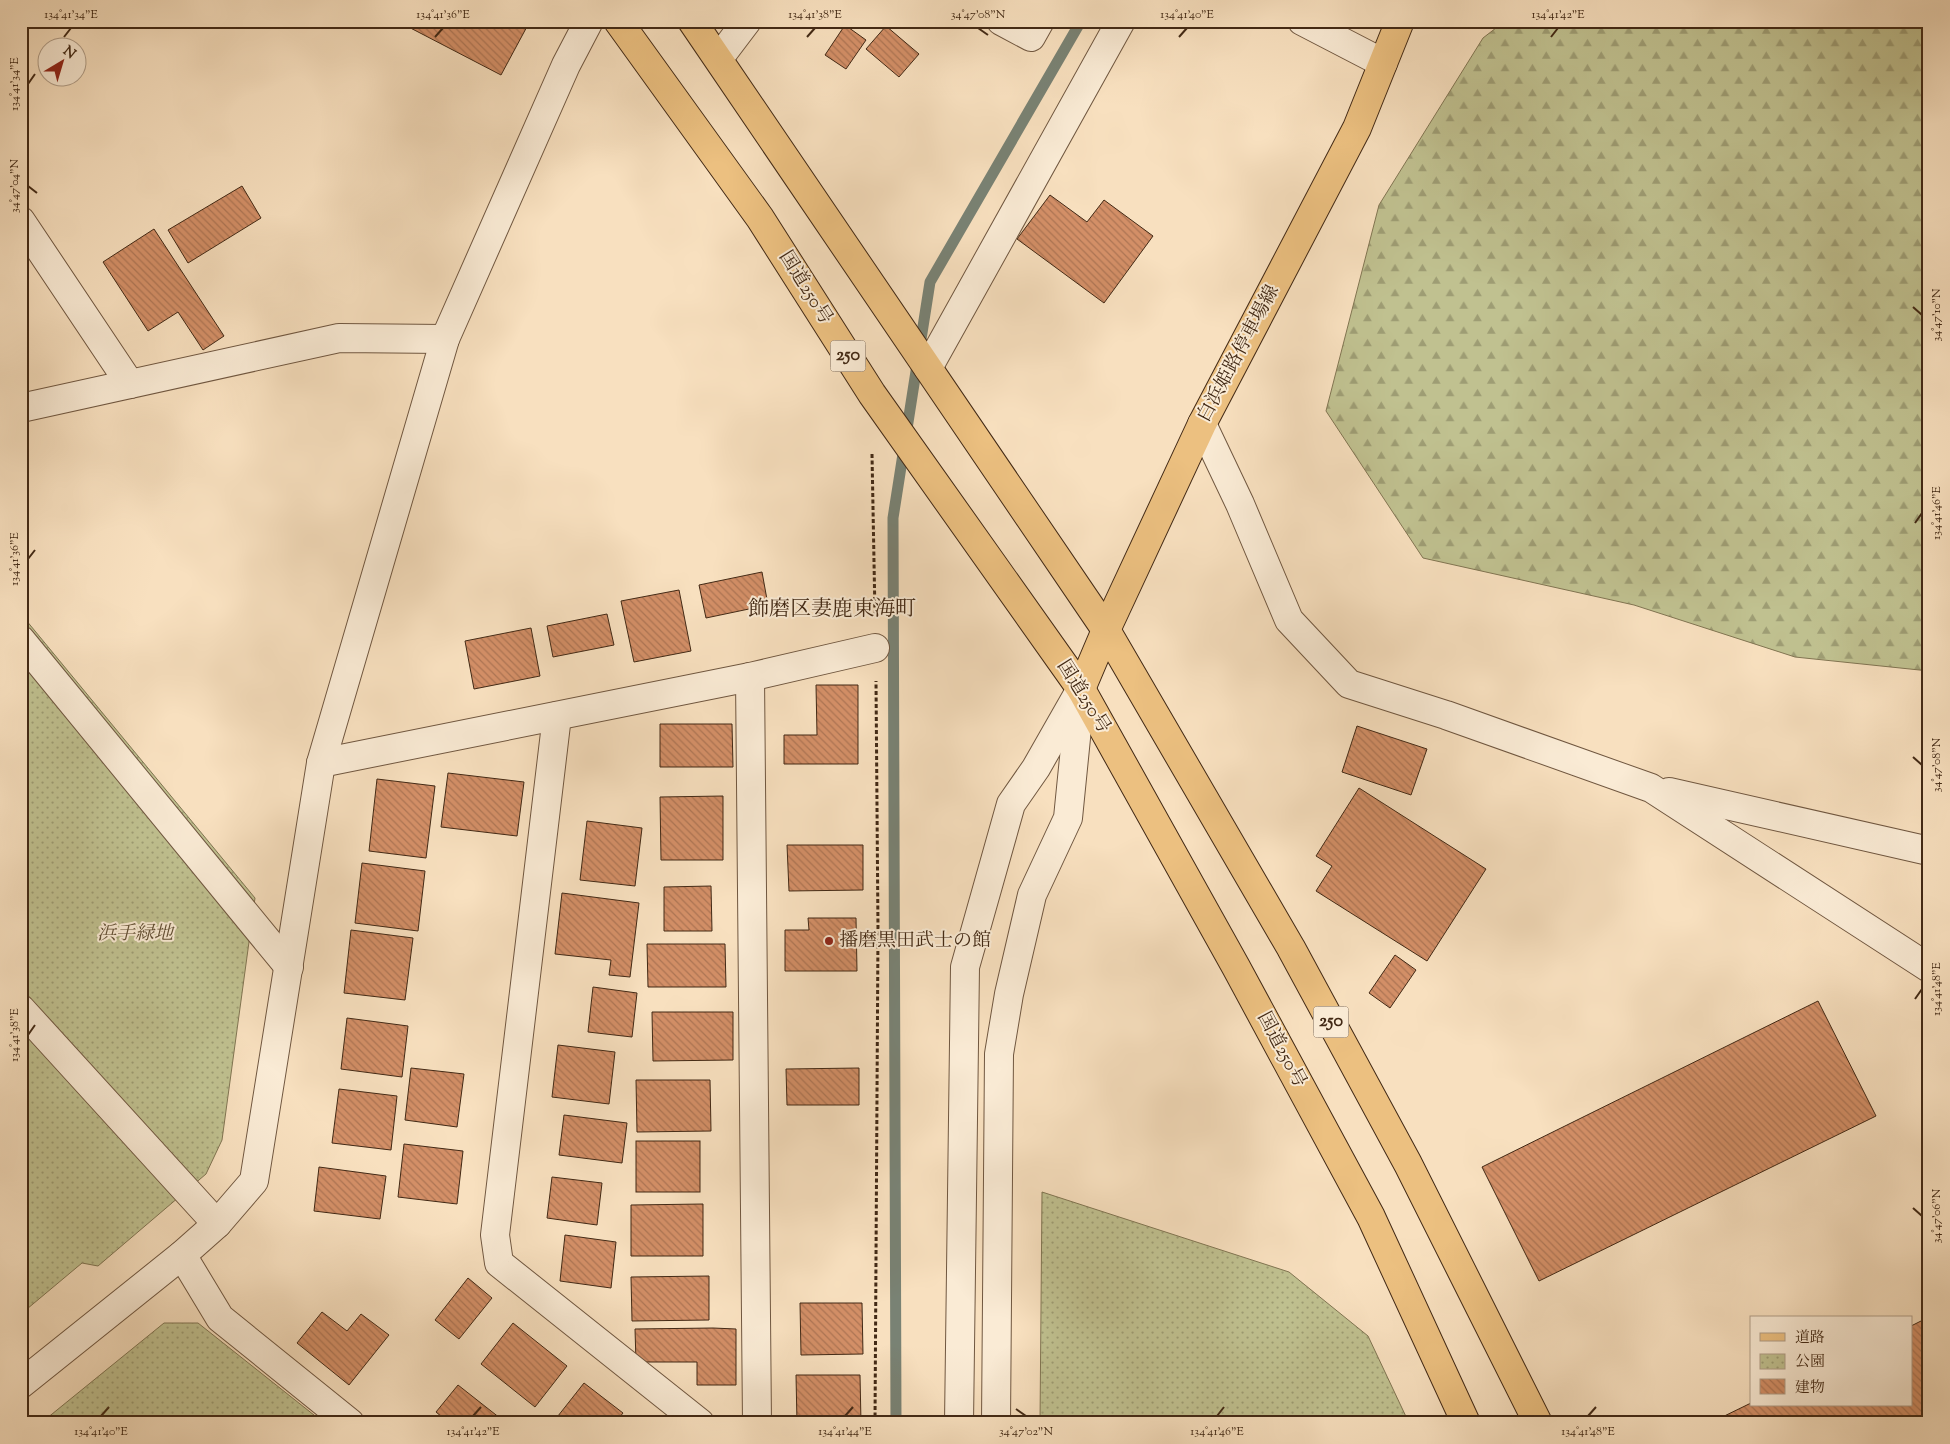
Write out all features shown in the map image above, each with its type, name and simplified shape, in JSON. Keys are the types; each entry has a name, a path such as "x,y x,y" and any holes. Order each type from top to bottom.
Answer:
{"main road":[{"name":"国道250号","path":"618,21 760,218 872,394 1081,689 1236,967 1371,1216 1466,1423"},
{"name":"250","path":"692,21 719,58 1106,630 1291,948 1408,1164 1538,1423"},
{"name":"白浜姫路停車場線","path":"1081,689 1106,630 1202,424 1357,128 1400,21"}],"street":[{"path":"21,1384 182,1255 217,1224 254,1181 320,763 445,338 566,65 589,21"},
{"path":"719,58 746,21"},
{"path":"1000,21 1031,37 1040,21"},
{"path":"928,368 1121,21"},
{"path":"1302,21 1383,63"},
{"path":"21,221 130,384"},
{"path":"21,408 339,338 445,338"},
{"path":"1202,424 1240,504 1289,620 1349,684 1446,715 1651,788 1929,851"},
{"path":"21,640 288,967"},
{"path":"320,763 750,677 875,648"},
{"path":"750,677 757,1423"},
{"path":"959,1423 965,967 1011,804 1036,768 1081,689"},
{"path":"996,1423 999,1054 1009,994 1032,895 1068,818 1081,689"},
{"path":"557,716 496,1235 499,1262 700,1423"},
{"path":"1651,788 1929,968"},
{"path":"21,1009 217,1224"},
{"path":"182,1255 220,1318 350,1423"}],"path":[{"path":"872,448 878,940 875,1423"}],"green space":[{"path":"1505,21 1929,21 1929,671 1795,657 1634,605 1423,558 1326,411 1379,205 1483,38"},
{"name":"浜手緑地","path":"21,614 255,898 222,1140 206,1174 98,1266 82,1263 21,1314"},
{"path":"1042,1192 1289,1272 1368,1336 1409,1423 1040,1423"},
{"path":"164,1323 198,1323 324,1423 41,1423"}],"building":[{"path":"397,21 530,21 501,75"},
{"path":"855,21 871,21 867,28"},
{"path":"845,25 866,40 846,69 825,55"},
{"path":"886,26 919,54 899,77 866,49"},
{"path":"242,186 261,218 188,263 168,230"},
{"path":"1050,195 1087,222 1104,200 1153,236 1104,303 1017,239"},
{"path":"154,229 224,336 203,350 178,312 148,331 103,262"},
{"path":"762,572 768,605 706,618 699,585"},
{"path":"679,590 691,651 634,662 621,601"},
{"path":"607,614 614,645 553,657 547,626"},
{"path":"531,628 540,676 474,689 465,641"},
{"path":"816,685 858,685 858,764 784,764 784,735 817,735"},
{"path":"660,724 732,724 733,767 660,767"},
{"path":"1357,726 1427,749 1411,795 1342,772"},
{"path":"448,773 524,782 517,836 441,827"},
{"path":"377,779 435,786 426,858 369,851"},
{"path":"1359,788 1486,869 1427,961 1316,891 1332,866 1316,856"},
{"path":"723,796 723,860 661,860 660,797"},
{"path":"587,821 642,828 635,886 580,880"},
{"path":"787,845 863,845 863,890 789,891"},
{"path":"362,863 425,871 418,931 355,923"},
{"path":"711,886 712,931 664,931 664,887"},
{"path":"562,893 639,903 630,977 609,975 611,960 555,954"},
{"path":"808,918 856,918 857,971 785,971 785,930 809,930"},
{"path":"351,930 413,938 405,1000 344,993"},
{"path":"647,944 725,944 726,987 648,987"},
{"path":"1395,955 1416,970 1390,1008 1369,993"},
{"path":"593,987 637,993 632,1037 588,1032"},
{"path":"1818,1001 1876,1116 1539,1281 1482,1167"},
{"path":"652,1012 733,1012 733,1060 653,1061"},
{"path":"347,1018 408,1026 402,1077 341,1069"},
{"path":"558,1045 615,1052 609,1104 552,1097"},
{"path":"411,1068 464,1074 457,1127 405,1120"},
{"path":"859,1068 859,1105 787,1105 786,1069"},
{"path":"636,1080 710,1080 711,1131 637,1132"},
{"path":"339,1089 397,1096 391,1150 332,1143"},
{"path":"564,1115 627,1123 622,1163 559,1155"},
{"path":"636,1141 700,1141 700,1192 636,1192"},
{"path":"404,1144 463,1151 457,1204 398,1197"},
{"path":"319,1167 386,1176 380,1219 314,1211"},
{"path":"552,1177 602,1183 597,1225 547,1218"},
{"path":"703,1204 703,1256 631,1256 631,1205"},
{"path":"565,1235 616,1242 611,1288 560,1281"},
{"path":"709,1276 709,1320 632,1321 631,1277"},
{"path":"468,1278 492,1298 459,1339 435,1320"},
{"path":"800,1303 862,1303 863,1354 801,1355"},
{"path":"322,1312 347,1331 361,1314 389,1335 349,1385 297,1343"},
{"path":"1929,1317 1929,1423 1710,1423 1750,1403 1750,1406 1912,1406 1912,1326"},
{"path":"513,1323 567,1366 535,1407 481,1364"},
{"path":"635,1329 736,1329 736,1385 697,1385 697,1362 636,1362"},
{"path":"796,1375 860,1375 861,1423 797,1423"},
{"path":"584,1383 623,1413 615,1423 556,1423 554,1421"},
{"path":"458,1385 505,1423 449,1423 436,1412"}],"waterway":[{"path":"896,1423 893,518 930,282 1081,21"}],"place":[{"name":"播磨黒田武士の館","path":"829,941"}],"district":[{"name":"飾磨区妻鹿東海町","path":"832,610"}]}
